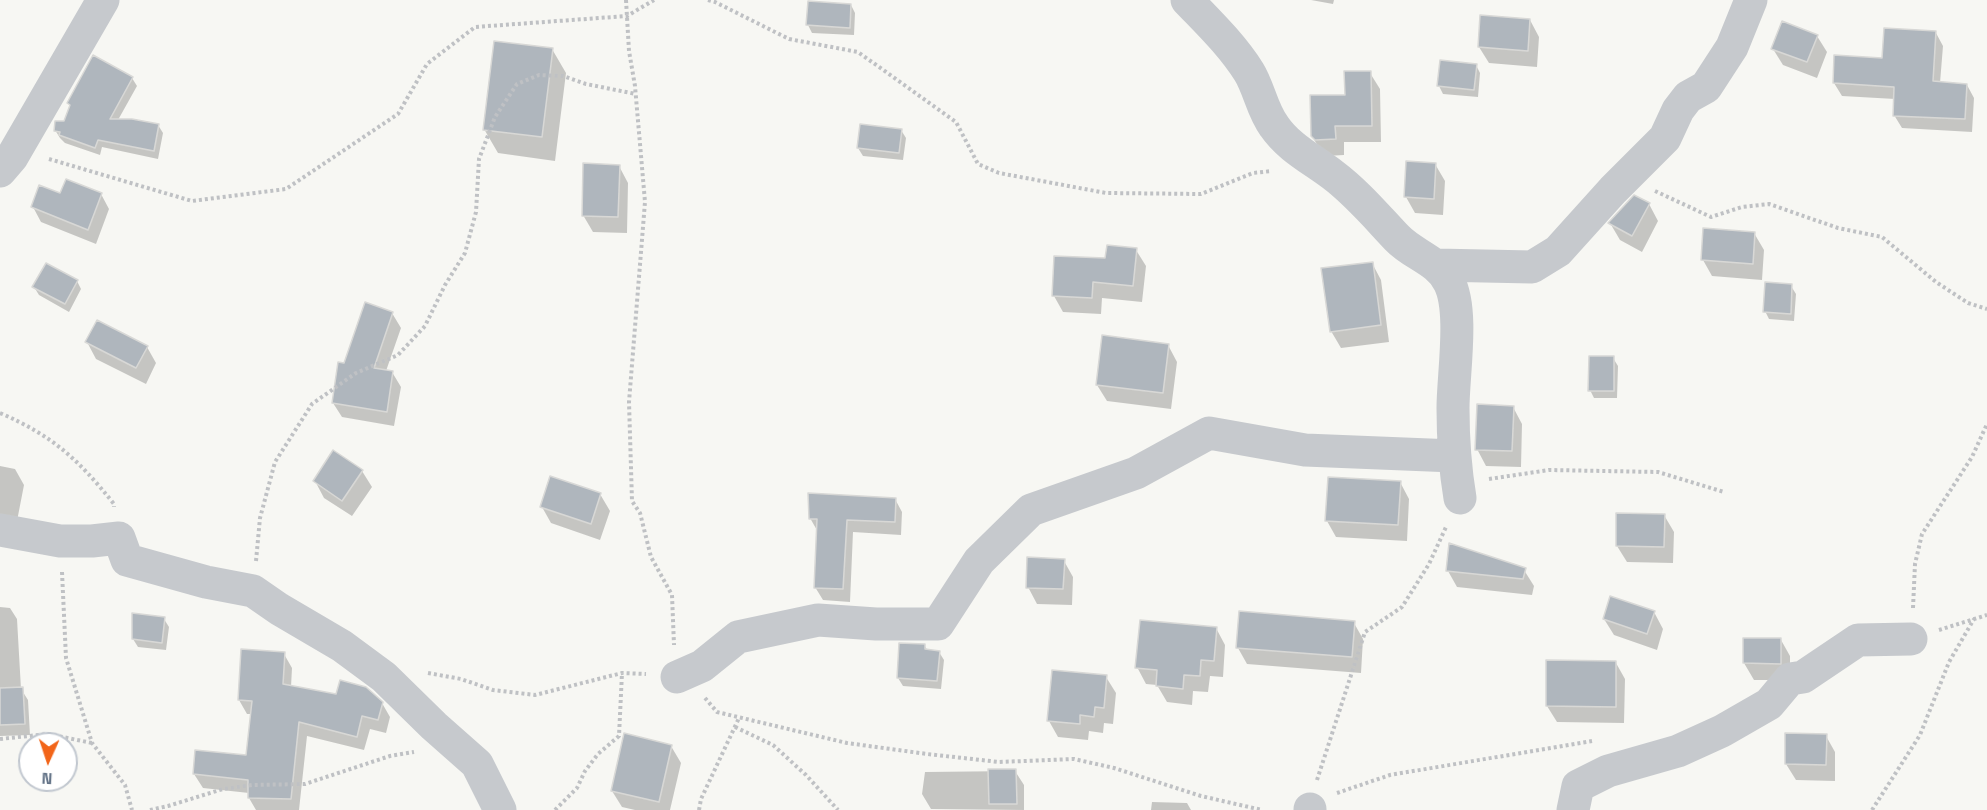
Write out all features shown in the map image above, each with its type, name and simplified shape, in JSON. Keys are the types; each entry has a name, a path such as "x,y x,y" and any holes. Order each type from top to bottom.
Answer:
{"street":[{"path":"8,160 103,0"},
{"path":"1187,0 1218,31 1250,73 1273,125 1298,151 1333,175 1371,210 1400,242 1436,265 1449,282 1455,301 1457,342 1453,405 1454,456 1460,498"},
{"path":"1436,265 1532,267 1558,251 1665,138 1678,110 1688,97 1706,87 1732,47 1751,0"},
{"path":"677,677 702,666 738,638 818,620 876,624 938,624 979,561 1031,510 1136,474 1209,433 1305,450 1454,456"},
{"path":"0,530 60,541 119,538 128,560 206,582 253,591 342,646 384,677 477,764 500,810"},
{"path":"1573,810 1578,786 1608,771 1678,752 1722,731 1769,704 1790,679 1803,677 1858,640 1911,639"}],"path":[{"path":"626,0 645,202 629,402 632,501 640,513 651,557 672,595 677,677"},
{"path":"8,160 192,201 286,189 399,114 427,64 475,27 627,16 654,0"},
{"path":"708,0 789,39 858,52 956,122 978,164 999,173 1106,194 1201,194 1253,173 1320,166"},
{"path":"253,591 260,518 275,462 312,404 356,373 398,355 425,326 445,285 465,252 476,212 479,159 495,117 517,84 539,75 563,76 586,84 636,94"},
{"path":"1625,178 1711,217 1742,207 1769,204 1838,228 1882,237 1936,282 1968,303 1987,309"},
{"path":"0,413 26,424 56,443 86,469 114,504 119,538"},
{"path":"1987,424 1972,457 1922,534 1915,564 1911,639 1987,615"},
{"path":"1310,810 1333,726 1365,632 1402,607 1429,564 1460,498 1480,480 1549,470 1658,472 1724,492"},
{"path":"60,541 66,658 92,743 125,786 132,810"},
{"path":"1872,810 1920,735 1949,662 1974,619"},
{"path":"384,677 431,673 461,679 493,690 535,695 622,673 677,677 698,689 717,712 847,743 999,762 1074,759 1114,768 1201,796 1262,810"},
{"path":"555,810 577,789 585,771 598,754 619,736 622,673"},
{"path":"699,810 701,799 739,718"},
{"path":"735,727 773,745 806,775 838,810"},
{"path":"0,739 48,734 92,743"},
{"path":"1310,810 1338,793 1390,775 1592,741"},
{"path":"150,810 223,789 252,785 305,784 390,756 459,747"}],"building":[{"path":"808,1 851,4 850,28 806,25"},
{"path":"1480,15 1530,19 1528,51 1478,47"},
{"path":"1782,21 1818,35 1807,62 1771,49"},
{"path":"1884,28 1936,31 1933,81 1967,84 1965,119 1893,116 1894,87 1833,83 1834,55 1882,58"},
{"path":"494,41 553,48 542,137 483,130"},
{"path":"93,55 133,77 110,119 132,119 159,124 154,151 98,140 95,148 54,131 55,121 64,121 70,105 67,103"},
{"path":"1440,60 1477,64 1474,90 1437,86"},
{"path":"1344,71 1371,71 1372,126 1335,126 1336,139 1315,140 1311,136 1310,95 1345,95"},
{"path":"860,124 902,129 899,153 857,148"},
{"path":"1406,161 1436,163 1434,199 1404,197"},
{"path":"583,163 620,165 618,217 582,216"},
{"path":"66,179 102,193 88,230 31,207 39,185 60,193"},
{"path":"1634,195 1650,203 1632,236 1608,223"},
{"path":"1703,228 1755,232 1753,264 1701,260"},
{"path":"1107,245 1137,248 1133,286 1093,282 1092,298 1052,296 1054,256 1105,258"},
{"path":"1373,262 1381,325 1330,332 1321,268"},
{"path":"46,263 78,280 65,304 32,287"},
{"path":"1765,282 1792,284 1791,314 1763,312"},
{"path":"365,302 393,312 374,368 393,371 387,412 332,403 338,362 344,363"},
{"path":"97,320 148,346 136,368 85,342"},
{"path":"1102,335 1169,344 1163,393 1096,385"},
{"path":"1589,356 1614,356 1614,391 1588,391"},
{"path":"1477,404 1514,406 1512,451 1475,450"},
{"path":"333,450 363,470 342,501 313,481"},
{"path":"550,476 601,493 591,524 540,507"},
{"path":"1328,477 1401,481 1398,525 1325,521"},
{"path":"808,493 896,498 895,522 847,520 843,589 814,588 817,519 809,519"},
{"path":"1616,513 1665,514 1664,547 1616,546"},
{"path":"1449,543 1526,568 1523,579 1446,571"},
{"path":"1027,557 1065,559 1063,589 1026,588"},
{"path":"1610,596 1655,611 1647,634 1603,619"},
{"path":"1239,611 1355,621 1352,657 1236,648"},
{"path":"132,613 165,617 162,643 132,639"},
{"path":"1140,620 1217,627 1214,661 1201,660 1200,676 1184,675 1183,689 1156,686 1157,670 1135,668"},
{"path":"1743,638 1781,638 1781,664 1743,663"},
{"path":"899,643 925,644 925,649 940,651 937,681 897,678"},
{"path":"241,649 285,652 283,684 336,694 340,680 366,687 383,702 378,720 362,716 357,737 299,722 291,799 248,798 248,780 193,774 195,750 246,755 252,701 238,700"},
{"path":"1546,660 1616,661 1616,707 1546,706"},
{"path":"1052,670 1107,675 1104,708 1095,707 1094,717 1080,715 1080,724 1047,721"},
{"path":"23,687 25,724 0,725 0,688"},
{"path":"624,733 672,745 659,802 611,791"},
{"path":"1785,733 1827,734 1826,765 1785,764"},
{"path":"988,769 1016,769 1017,804 989,804"}]}
